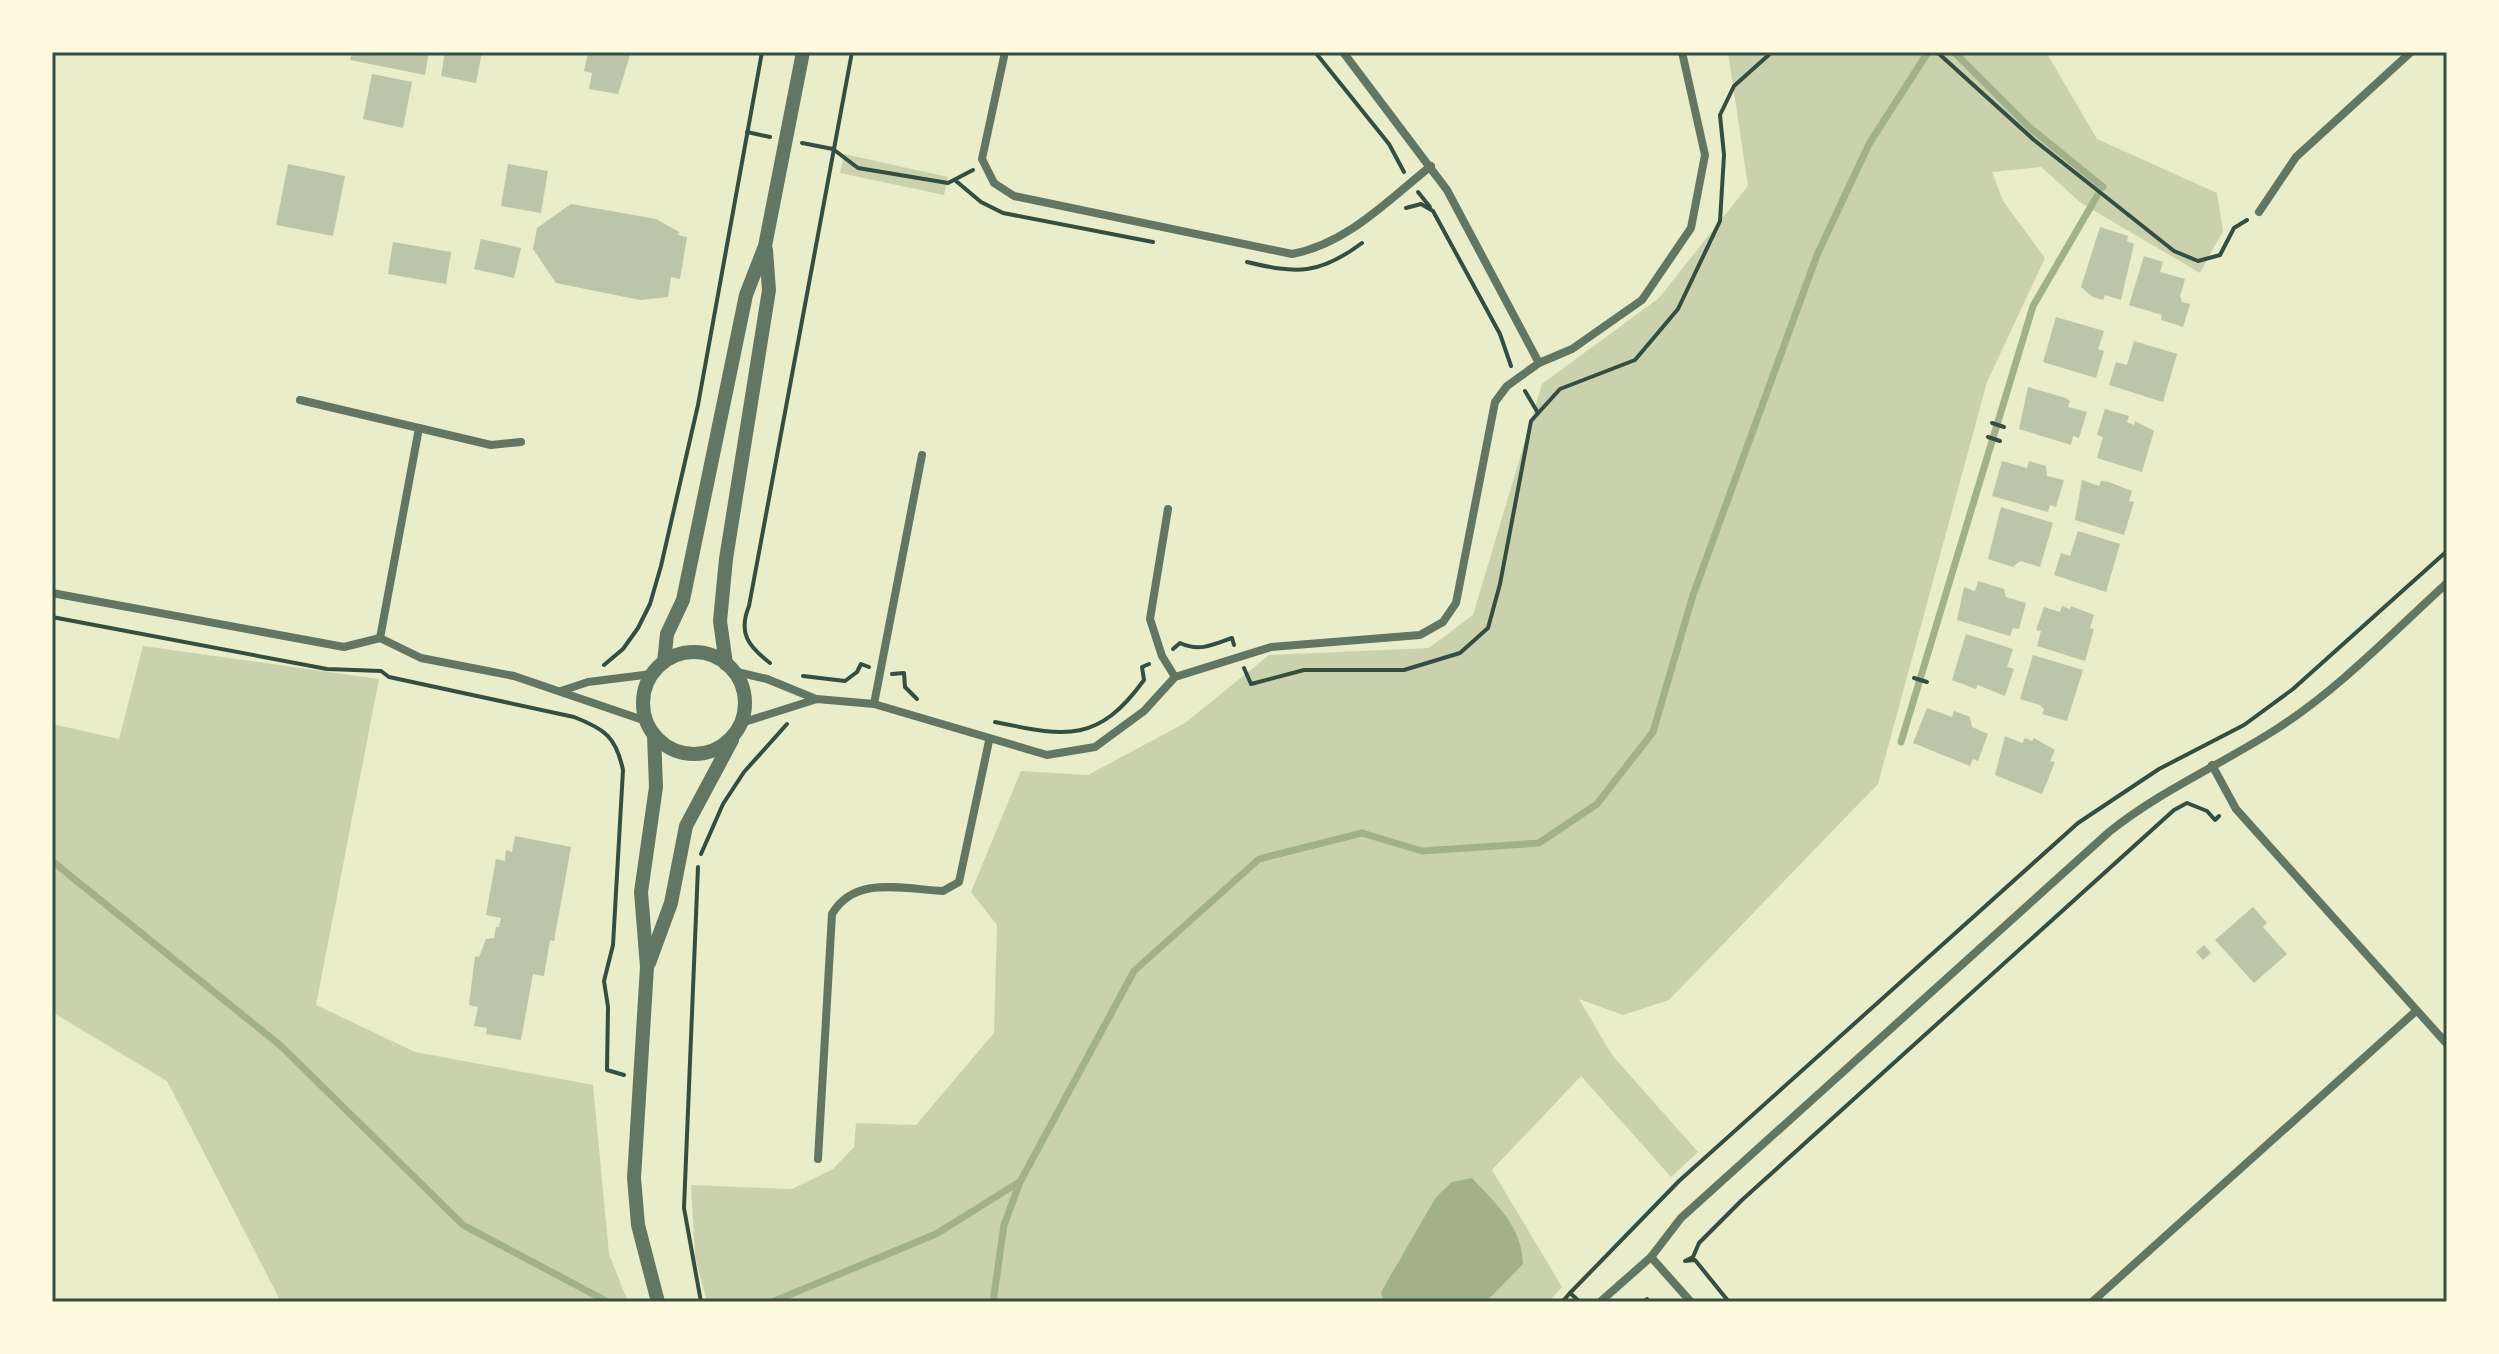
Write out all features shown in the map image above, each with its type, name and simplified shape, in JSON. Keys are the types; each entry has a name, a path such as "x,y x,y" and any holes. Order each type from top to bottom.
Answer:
{"street":[{"path":"664,662 667,634 683,600 746,295 765,246 803,52"},
{"path":"1005,52 982,159 994,183 1014,196 1292,254 1314,250 1339,238 1431,166"},
{"path":"1343,52 1431,166 1539,363"},
{"path":"817,699 739,728 711,752 696,754 666,746 654,735 646,721 643,705 652,674 664,662 679,655 695,653 817,699 874,704 989,741 1047,755 1095,747 1144,711 1175,677 1271,647 1420,635 1443,622 1456,603 1495,402 1507,386 1539,363 1572,349 1642,300 1691,228 1705,155 1682,52"},
{"path":"2259,212 2296,157 2411,52"},
{"path":"647,967 671,903 686,826 739,728 745,696 730,668 720,621 726,559 769,290 765,246"},
{"path":"300,400 491,445 521,442"},
{"path":"380,638 419,428"},
{"path":"874,704 922,455"},
{"path":"1168,509 1150,619 1162,656 1175,677"},
{"path":"1600,1302 1651,1257 1681,1218 2109,832 2134,812 2275,730 2318,699 2447,583"},
{"path":"52,593 344,647 380,638 421,658 514,676 646,721"},
{"path":"560,691 588,682 652,674"},
{"path":"654,735 656,787 641,892 647,967 634,1178 638,1225 658,1302"},
{"path":"818,1159 832,914 844,897 865,887 943,891 959,882 989,741"},
{"path":"2212,765 2236,809 2447,1044"},
{"path":"2092,1302 2416,1011"},
{"path":"1651,1257 1691,1302"}],"path":[{"path":"604,662 623,649 638,628 650,604 661,566 698,405 762,52"},
{"path":"780,669 753,650 743,635 744,619 852,52"},
{"path":"1315,52 1389,144 1401,168"},
{"path":"1245,669 1251,684 1304,670 1404,670 1460,653 1488,628 1500,584 1531,421 1560,389 1635,360 1678,309 1720,221 1724,155 1720,115 1734,86 1772,52"},
{"path":"1937,52 2034,140 2174,251 2198,261 2220,255 2234,228 2259,212"},
{"path":"833,149 858,168 948,183 973,170 982,159"},
{"path":"1421,196 1433,211"},
{"path":"1529,397 1538,413"},
{"path":"1992,423 2004,427"},
{"path":"1988,437 2000,441"},
{"path":"52,617 327,669 381,671 389,677 574,717 596,725 618,747 623,770 613,945 604,981 608,1007 607,1070 638,1079"},
{"path":"1176,647 1180,643 1199,649 1232,638 1234,644"},
{"path":"788,673 845,681 857,672 861,664 868,667"},
{"path":"985,720 1059,735 1083,730 1133,695 1144,680 1142,667 1147,665"},
{"path":"892,674 904,673 905,687 916,698 929,703"},
{"path":"1914,678 1927,682"},
{"path":"701,1302 684,1208 698,866 705,838 723,804 754,760 788,726 785,720"},
{"path":"1729,1302 1695,1260 1685,1261 1693,1257 1699,1243 1731,1210 2174,810 2187,803 2207,811 2215,820 2219,816"},
{"path":"1562,1302 1570,1293 1580,1302"}],"shaded area":[{"path":"1728,52 2046,52 2097,139 2217,193 2223,231 2200,273 2081,203 2041,167 1992,172 2003,201 2045,258 1987,382 1878,784 1669,1000 1623,1015 1579,999 1612,1055 1698,1152 1671,1177 1581,1076 1492,1170 1562,1287 1548,1302 707,1302 695,1257 691,1185 792,1189 833,1169 854,1147 856,1123 916,1125 994,1033 997,925 971,892 1021,771 1088,775 1185,723 1269,655 1429,648 1473,615 1542,384 1659,298 1748,186"},
{"path":"844,154 948,177 944,195 840,173"},
{"path":"143,646 379,679 316,1005 415,1052 593,1085 609,1254 628,1302 281,1302 167,1081 52,1012 52,724 119,739"},
{"path":"1472,1178 1513,1227 1522,1250 1523,1264 1486,1302 1383,1302 1381,1292 1436,1197 1452,1182"}],"building":[{"path":"352,52 429,52 425,75 350,60"},
{"path":"445,52 482,52 476,83 441,76"},
{"path":"588,52 631,52 618,94 589,89 592,73 584,71"},
{"path":"372,74 412,82 403,128 363,119"},
{"path":"288,164 345,176 333,236 276,225"},
{"path":"508,164 548,171 541,213 501,206"},
{"path":"571,204 656,219 679,232 678,235 687,237 680,279 671,277 668,297 640,300 556,283 533,249 537,228"},
{"path":"2100,227 2128,236 2127,241 2134,244 2121,300 2105,295 2103,300 2093,297 2081,287"},
{"path":"481,239 521,248 514,278 474,269"},
{"path":"393,242 451,252 446,284 388,274"},
{"path":"2144,256 2163,262 2160,272 2185,279 2180,296 2182,302 2190,304 2183,327 2161,320 2162,315 2129,305"},
{"path":"2056,317 2104,331 2098,349 2104,351 2096,378 2043,362"},
{"path":"2134,341 2177,354 2163,402 2109,385 2116,362 2127,365"},
{"path":"2028,387 2066,398 2070,401 2068,407 2087,412 2079,438 2073,436 2071,445 2019,429"},
{"path":"2105,409 2129,416 2127,422 2134,425 2135,421 2154,431 2142,472 2097,458 2103,437 2097,435"},
{"path":"2002,461 2027,468 2029,461 2046,466 2047,476 2064,480 2056,507 2050,505 2048,512 1992,496"},
{"path":"2082,480 2099,486 2101,481 2109,482 2132,491 2129,501 2134,502 2124,535 2075,520"},
{"path":"2001,507 2053,523 2040,567 2020,561 2013,567 1988,559"},
{"path":"2078,531 2120,544 2106,592 2054,575 2061,553 2070,556"},
{"path":"1978,581 2004,589 2006,597 2026,603 2019,629 2013,628 2010,636 1957,620 1964,587 1975,591"},
{"path":"2062,606 2070,609 2071,606 2094,615 2090,628 2094,629 2085,661 2037,646 2041,631 2036,630 2044,607 2060,612"},
{"path":"1966,634 2013,649 2007,667 2014,669 2005,696 1978,685 1976,689 1952,680"},
{"path":"2033,655 2083,670 2067,721 2042,714 2044,709 2040,705 2020,699"},
{"path":"1927,708 1952,717 1954,711 1970,717 1972,727 1988,734 1978,761 1973,759 1970,766 1913,743"},
{"path":"2005,736 2022,743 2025,738 2032,741 2034,738 2055,750 2050,761 2055,762 2042,794 1995,775"},
{"path":"515,836 571,847 554,941 550,940 544,976 533,974 521,1040 486,1034 487,1028 474,1026 478,1007 469,1005 475,956 479,957 486,939 494,938 501,918 486,915 496,859 505,861 506,850 512,852"},
{"path":"2253,907 2267,923 2263,927 2287,954 2254,983 2215,940"},
{"path":"2204,945 2211,953 2203,960 2196,952"}],"waterway":[{"path":"993,1302 1004,1225 1020,1182 1134,971 1259,859 1362,833 1422,851 1539,843 1597,804 1653,732 1693,595 1817,255 1869,144 1928,52"},
{"path":"1954,52 2028,126 2103,187"},
{"path":"1901,742 2033,306 2097,196"},
{"path":"52,861 281,1046 463,1225 608,1302"},
{"path":"772,1302 936,1234 1018,1183"}]}
